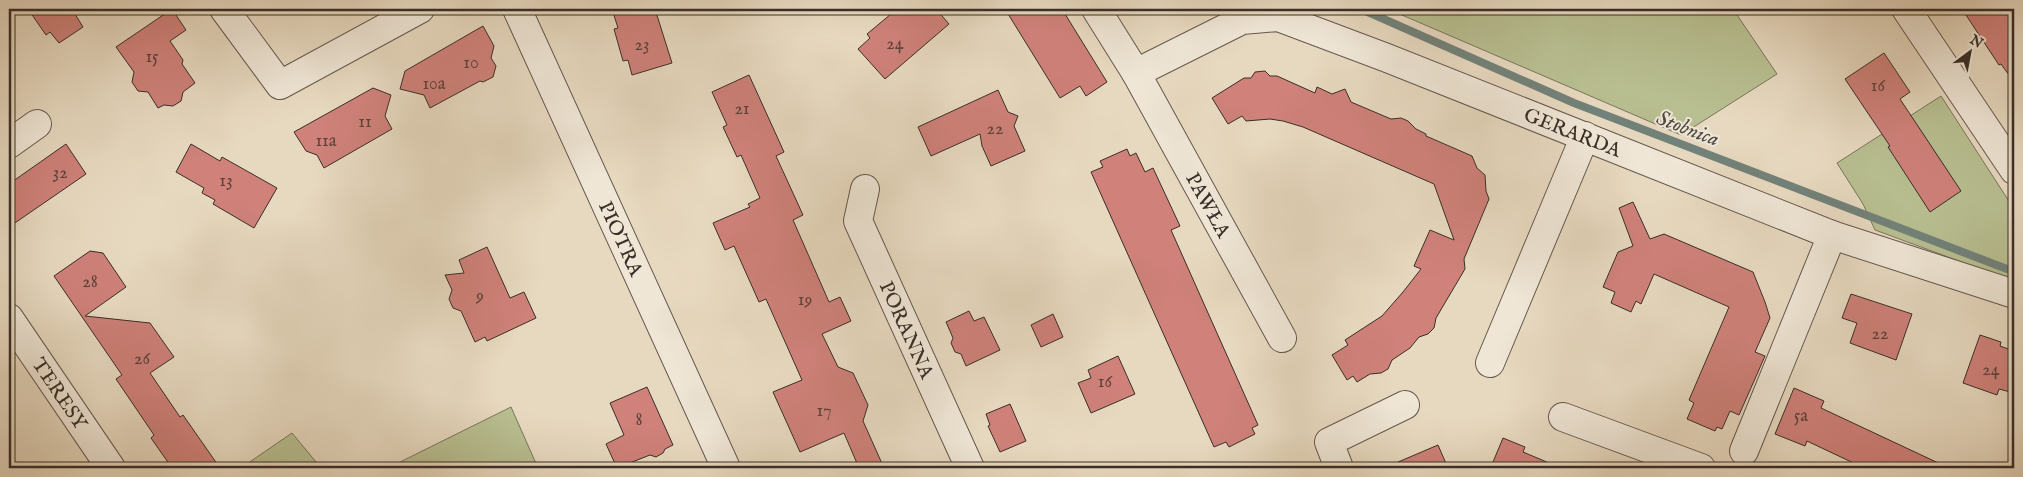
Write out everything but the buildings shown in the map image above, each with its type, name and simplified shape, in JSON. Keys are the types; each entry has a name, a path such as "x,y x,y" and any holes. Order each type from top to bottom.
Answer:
{"street":[{"path":"224,9 280,86 420,9"},
{"name":"PIOTRA","path":"516,9 726,468"},
{"name":"PAWŁA","path":"1096,9 1136,73 1282,338"},
{"path":"1906,9 2014,170"},
{"name":"GERARDA","path":"1136,73 1242,20 1278,17 1387,58 1832,235 2014,294"},
{"path":"9,144 36,124"},
{"path":"1490,363 1585,136"},
{"name":"PORANNA","path":"865,189 858,222 970,468"},
{"path":"1744,451 1832,235"},
{"name":"TERESY","path":"9,318 111,468"},
{"path":"1339,468 1328,442 1405,405"},
{"path":"1562,417 1701,468"}],"green space":[{"path":"1388,9 1733,9 1777,74 1681,135"},
{"path":"1941,96 2014,209 2013,281 1875,230 1863,204 1837,163"},
{"path":"511,407 538,468 388,468"},
{"path":"292,433 321,468 241,468"}],"waterway":[{"name":"Stobnica","path":"1361,9 1574,103 2007,269"}]}
